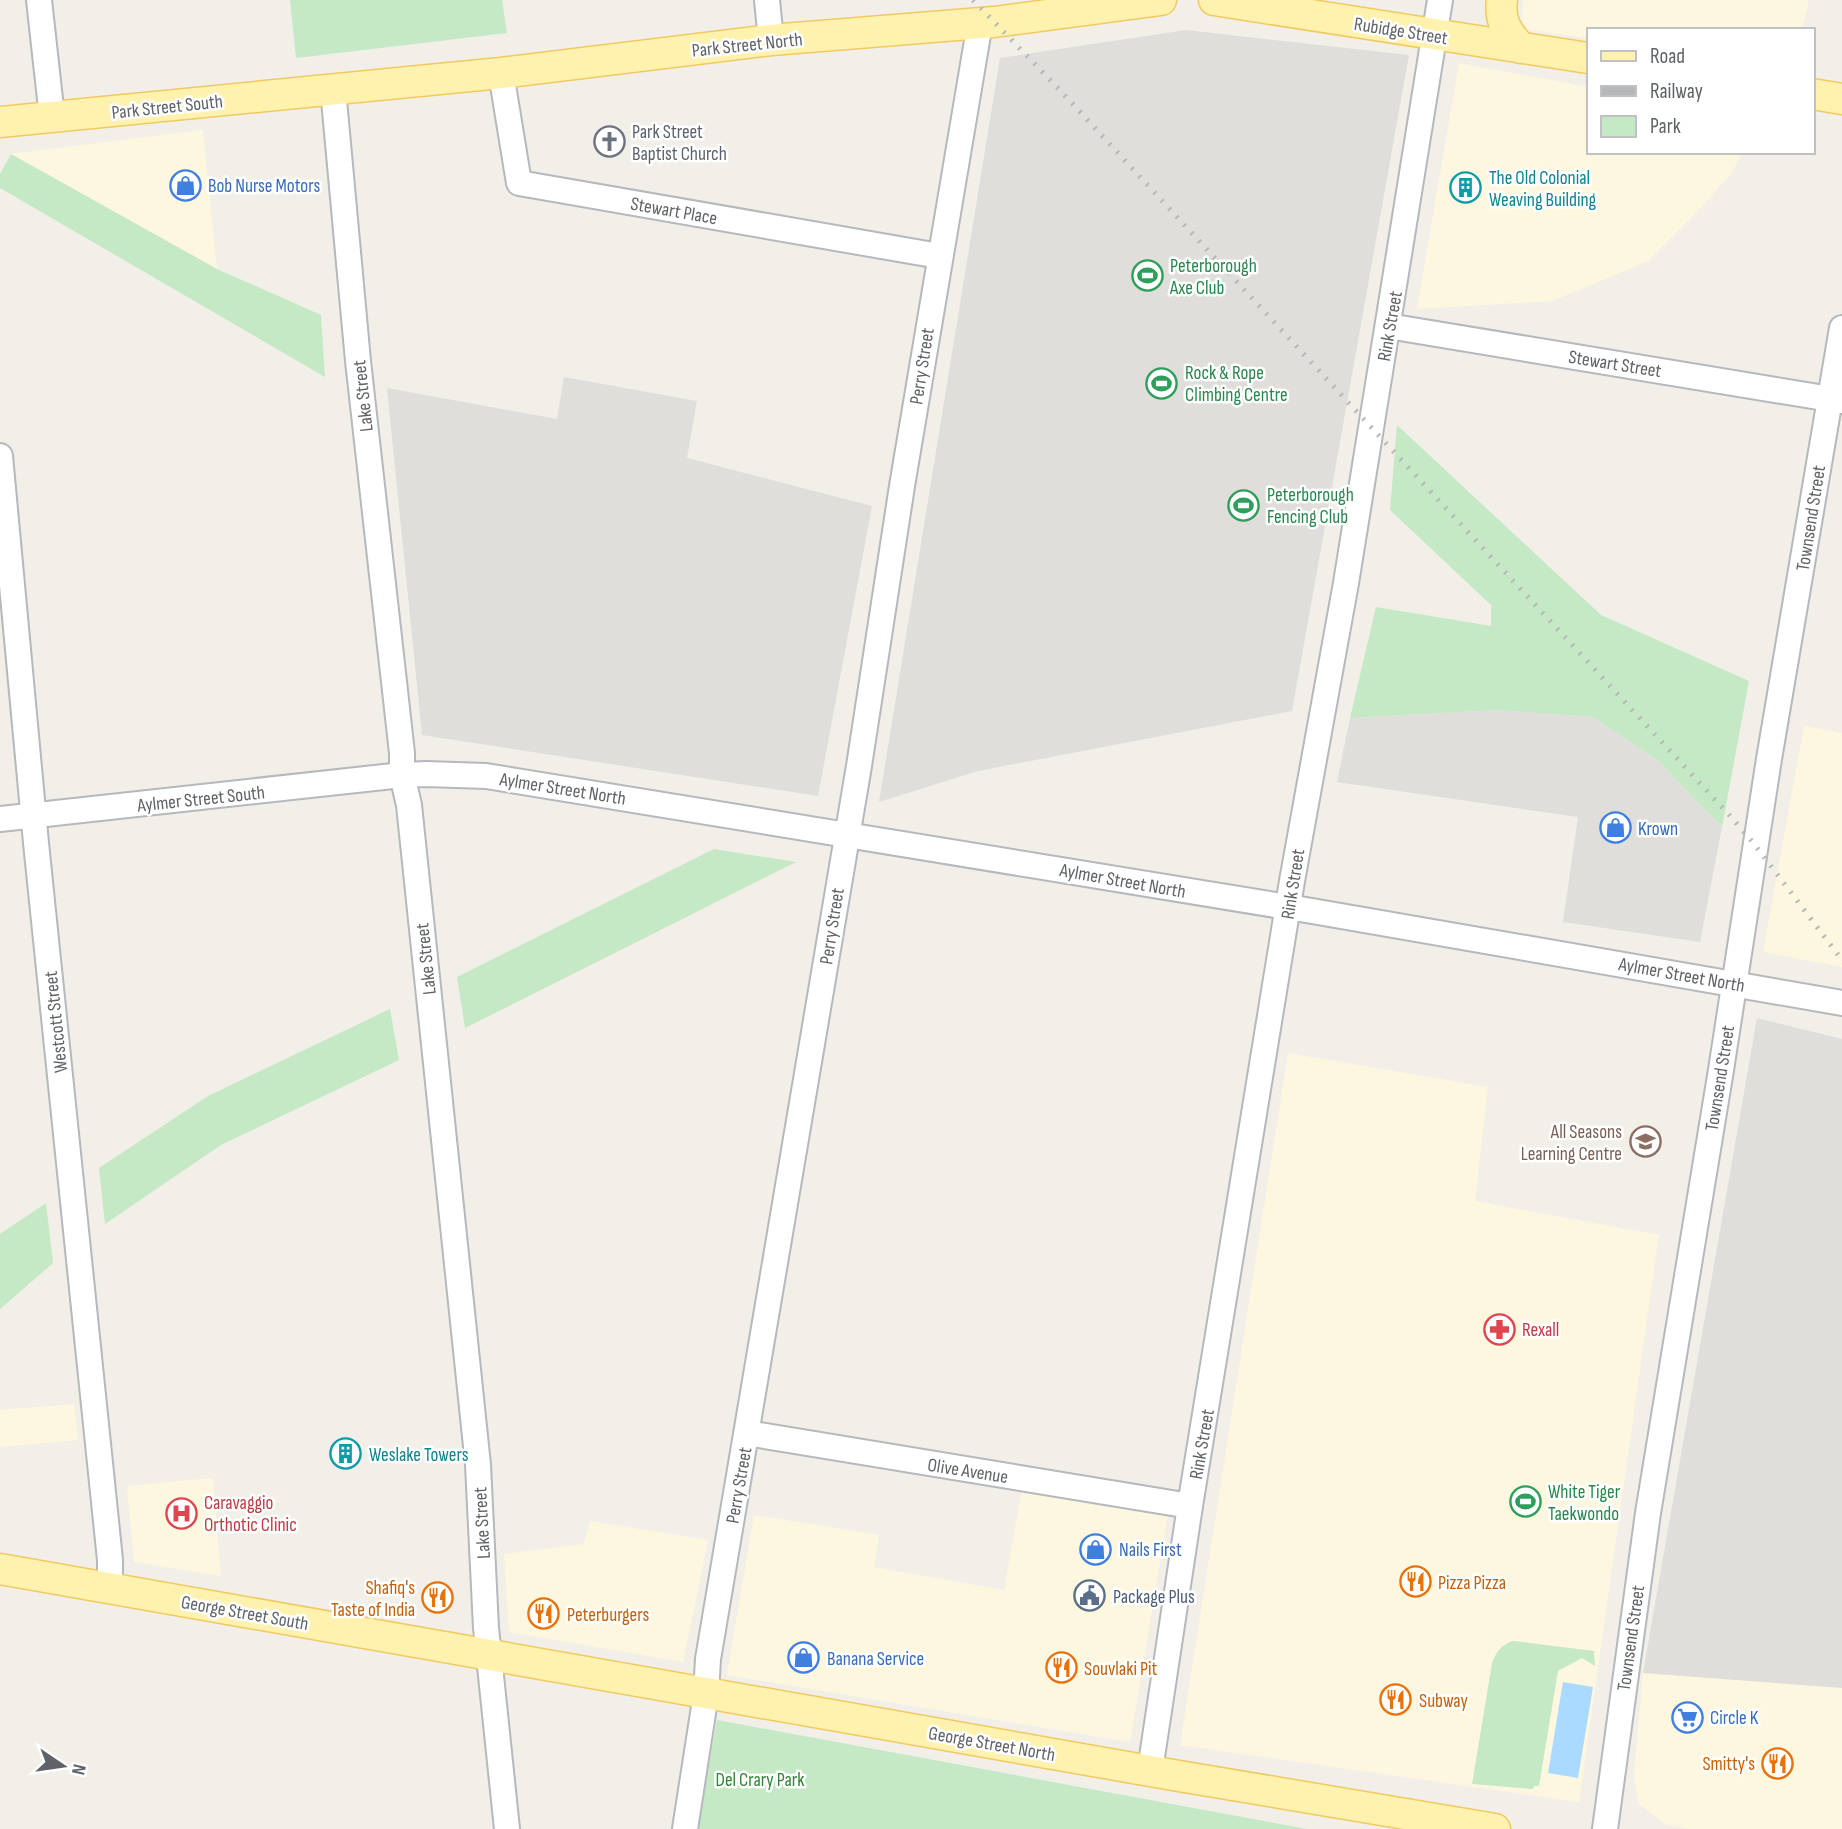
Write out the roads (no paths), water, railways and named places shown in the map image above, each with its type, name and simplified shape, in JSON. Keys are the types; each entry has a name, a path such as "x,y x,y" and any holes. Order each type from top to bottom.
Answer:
{"main road":[{"name":"Park Street North","path":"333,89 501,73 771,40 980,23 1161,0"},
{"name":"Rubidge Street","path":"1213,0 1587,58"},
{"path":"1502,0 1500,14 1506,31 1521,48"},
{"name":"Park Street South","path":"0,122 333,89"},
{"path":"1814,94 1842,99"},
{"name":"George Street South","path":"0,1569 490,1656"},
{"name":"George Street North","path":"490,1656 1495,1829"}],"street":[{"path":"39,0 52,117"},
{"path":"767,0 771,40"},
{"name":"Rink Street","path":"1150,1770 1190,1506 1288,908 1336,641 1440,0"},
{"name":"Perry Street","path":"685,1829 706,1694 708,1659 847,833 939,256 980,23"},
{"name":"Stewart Place","path":"501,73 519,183 939,256"},
{"name":"Lake Street","path":"333,89 358,366 402,753 402,775 409,805 478,1465 490,1656 507,1829"},
{"name":"Stewart Street","path":"1388,326 1836,400"},
{"name":"Townsend Street","path":"1605,1829 1648,1513 1734,983 1836,400 1842,328"},
{"name":"Westcott Street","path":"0,456 110,1588"},
{"name":"Aylmer Street South","path":"0,819 402,775"},
{"name":"Aylmer Street North","path":"402,775 486,776 847,833 1842,1003"},
{"name":"Olive Avenue","path":"747,1433 1190,1506"}],"water":[{"path":"1563,1682 1593,1687 1578,1778 1548,1773"}],"railway":[{"path":"973,0 1057,87 1732,818 1842,960"}],"place":[{"name":"Park Street Baptist Church","path":"609,142"},
{"name":"Bob Nurse Motors","path":"185,185"},
{"name":"The Old Colonial Weaving Building","path":"1466,188"},
{"name":"Peterborough Axe Club","path":"1147,276"},
{"name":"Rock & Rope Climbing Centre","path":"1162,383"},
{"name":"Peterborough Fencing Club","path":"1244,505"},
{"name":"Krown","path":"1615,828"},
{"name":"All Seasons Learning Centre","path":"1645,1142"},
{"name":"Rexall","path":"1499,1329"},
{"name":"Weslake Towers","path":"346,1454"},
{"name":"White Tiger Taekwondo","path":"1525,1502"},
{"name":"Caravaggio Orthotic Clinic","path":"181,1513"},
{"name":"Nails First","path":"1096,1549"},
{"name":"Pizza Pizza","path":"1415,1582"},
{"name":"Package Plus","path":"1090,1596"},
{"name":"Shafiq's Taste of India","path":"438,1598"},
{"name":"Peterburgers","path":"544,1614"},
{"name":"Banana Service","path":"804,1658"},
{"name":"Souvlaki Pit","path":"1061,1668"},
{"name":"Subway","path":"1396,1700"},
{"name":"Circle K","path":"1687,1717"},
{"name":"Smitty's","path":"1778,1763"}],"park label":[{"name":"Del Crary Park","path":"760,1779"}]}
